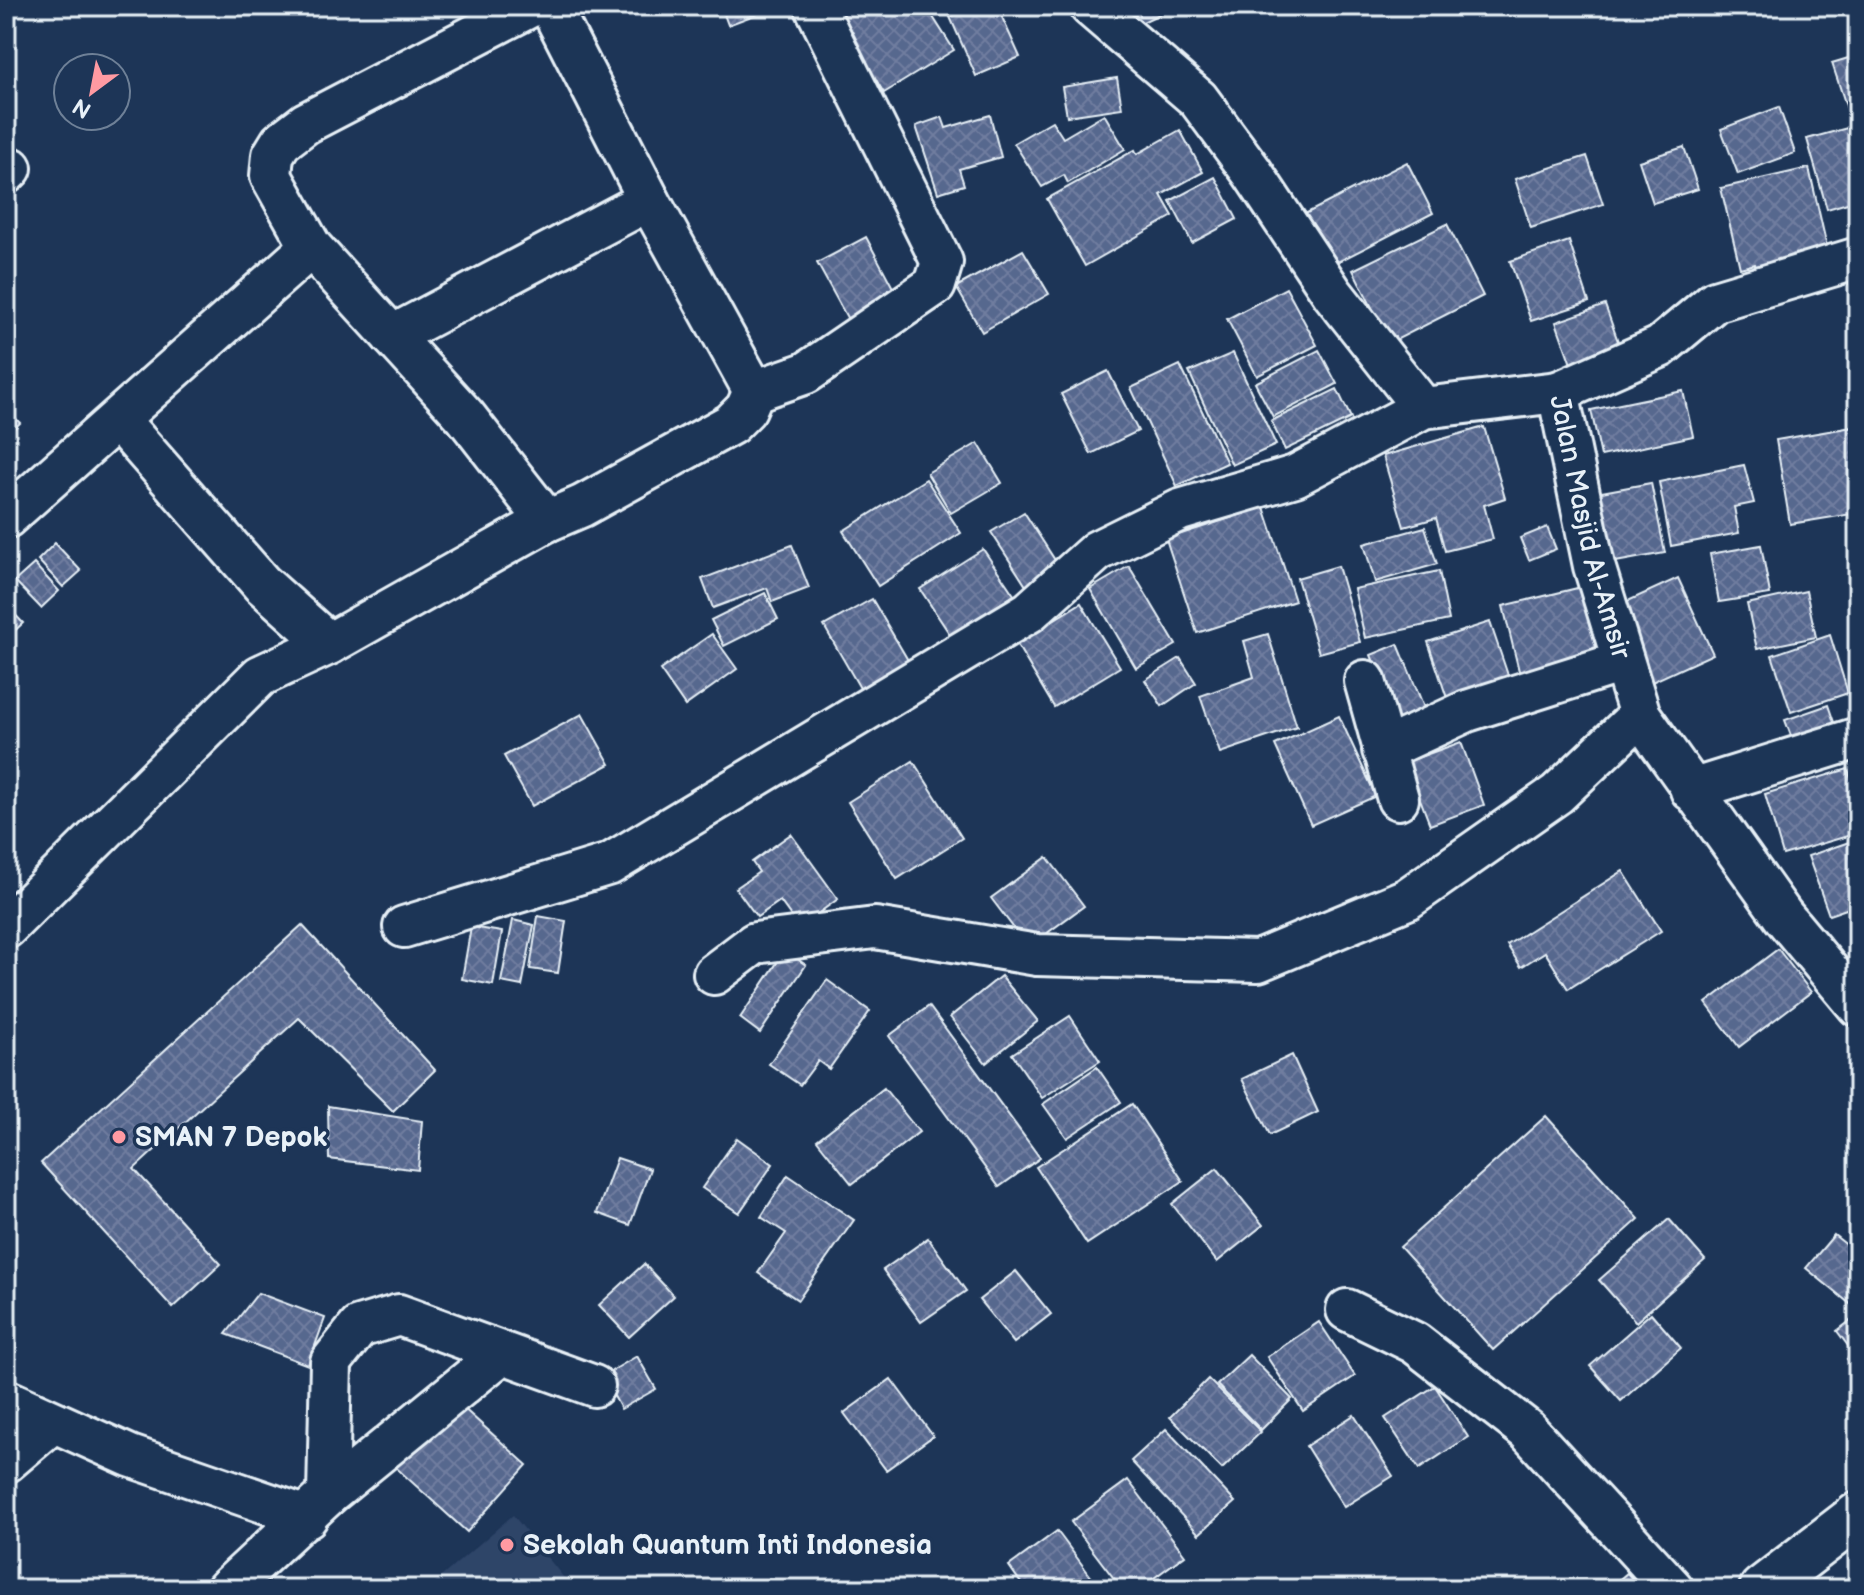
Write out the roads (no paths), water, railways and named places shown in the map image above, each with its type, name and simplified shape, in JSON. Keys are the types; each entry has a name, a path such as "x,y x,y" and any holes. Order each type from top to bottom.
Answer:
{"main road":[{"path":"1762,1589 1858,1515"}],"street":[{"path":"531,6 306,123 281,142 273,155 271,176 311,247 465,416 547,521"},
{"path":"550,6 649,200 754,391"},
{"path":"6,928 260,676 329,644 547,521 582,506 731,424 746,409 754,391 806,373 927,292 940,273 942,262 815,6"},
{"path":"404,927 610,864 1029,612 1097,551 1180,510 1295,476 1423,408 1333,294 1252,172 1198,99 1090,6"},
{"path":"392,336 649,200"},
{"path":"6,518 119,421 311,247"},
{"path":"1558,392 1660,347 1715,301 1858,258"},
{"name":"Jalan Masjid Al-Amsir","path":"1423,408 1558,392 1594,566 1640,715 1783,916 1858,1006"},
{"path":"119,421 262,584 329,644"},
{"path":"1383,750 1467,711 1622,662"},
{"path":"1365,681 1398,799"},
{"path":"714,974 755,943 875,928 1037,955 1258,961 1407,899 1557,794 1640,715"},
{"path":"1691,790 1858,738"},
{"path":"1347,1310 1415,1343 1527,1430 1673,1589"},
{"path":"317,1506 331,1362 359,1327 399,1315 594,1386"},
{"path":"227,1589 317,1506 502,1353"},
{"path":"7,1402 130,1456 317,1506"},
{"path":"6,1462 53,1422"}],"place":[{"name":"SMAN 7 Depok","path":"119,1137"},
{"name":"Sekolah Quantum Inti Indonesia","path":"507,1545"}]}
